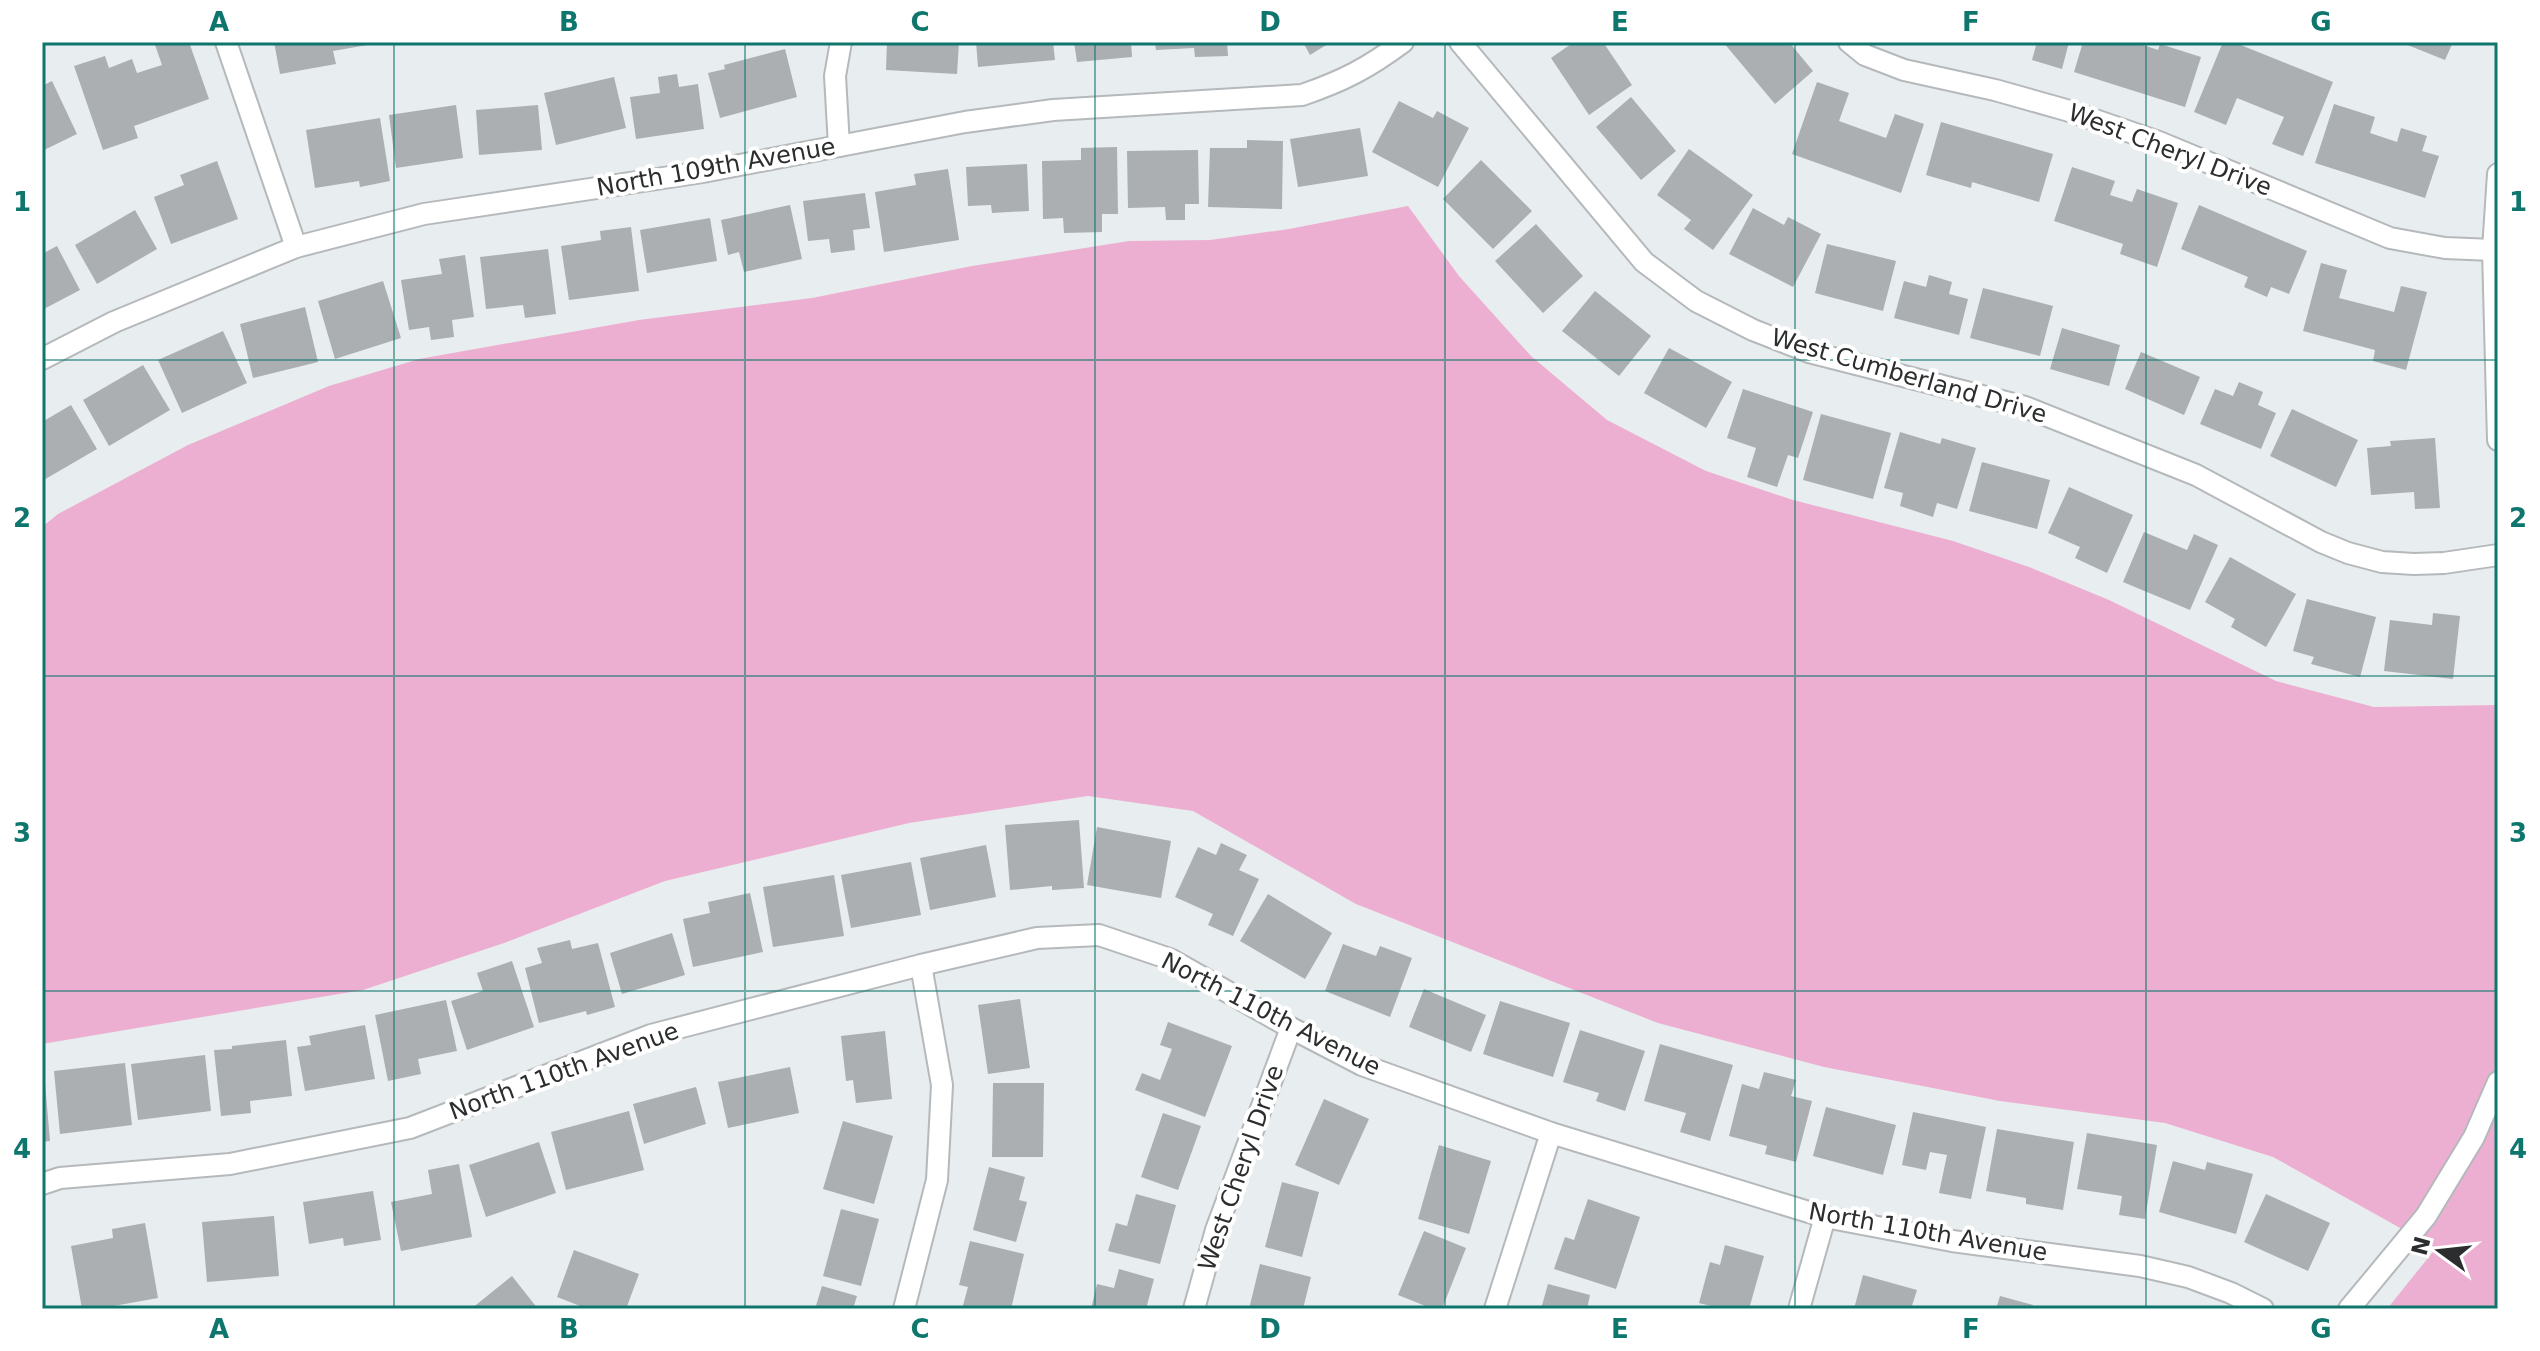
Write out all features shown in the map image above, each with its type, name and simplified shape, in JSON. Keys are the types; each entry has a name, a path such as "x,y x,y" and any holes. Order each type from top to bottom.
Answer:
{"street":[{"path":"226,42 296,247"},
{"path":"839,146 835,76 841,42"},
{"name":"North 109th Avenue","path":"42,359 114,322 296,247 424,214 703,172 965,122 1053,110 1302,95 1340,82 1372,65 1403,42"},
{"name":"West Cumberland Drive","path":"1460,42 1644,262 1696,301 1753,330 1809,352 2025,407 2196,475 2321,542 2348,553 2382,562 2414,564 2498,555"},
{"name":"West Cheryl Drive","path":"1849,42 1865,55 1904,70 2066,110 2159,142 2390,238 2445,248 2493,250"},
{"path":"2498,174 2493,250 2498,440"},
{"name":"North 110th Avenue","path":"42,1184 60,1178 230,1164 410,1128 651,1035 1037,938 1099,935 1170,959 1362,1065 1551,1133 1825,1217 1952,1241 2140,1266 2188,1277 2263,1309"},
{"path":"904,1309 937,1180 942,1085 921,965"},
{"name":"West Cheryl Drive","path":"1194,1309 1216,1230 1291,1028"},
{"path":"2349,1309 2426,1216 2474,1137 2498,1082"},
{"path":"1495,1309 1551,1133"},
{"path":"1799,1309 1825,1217"}],"shaded area":[{"path":"1408,206 1459,276 1531,356 1607,420 1706,471 1793,500 1953,541 2029,567 2109,600 2276,681 2374,707 2498,705 2498,1309 2387,1309 2436,1248 2273,1157 2165,1123 2000,1101 1824,1067 1658,1023 1356,904 1193,811 1088,796 909,823 665,881 507,942 363,990 42,1044 42,527 58,514 188,445 329,386 419,359 639,320 812,298 972,266 1129,241 1210,240 1289,229"}],"building":[{"path":"154,42 189,42 209,99 134,126 138,138 103,150 74,66 105,56 109,68 132,59 137,73 162,65"},
{"path":"274,42 373,44 333,51 336,64 280,74"},
{"path":"887,42 959,42 957,74 886,70"},
{"path":"976,42 1053,42 1055,60 978,67"},
{"path":"1074,42 1131,42 1132,57 1077,62"},
{"path":"1155,42 1227,42 1228,56 1195,57 1194,48 1156,50"},
{"path":"1303,42 1331,42 1310,55"},
{"path":"1574,42 1603,42 1632,85 1589,115 1551,58"},
{"path":"1723,42 1789,42 1813,71 1775,104"},
{"path":"2037,42 2069,42 2062,69 2032,60"},
{"path":"2083,42 2134,42 2158,50 2160,44 2201,57 2185,107 2074,72"},
{"path":"2223,42 2233,42 2333,82 2303,156 2272,144 2284,117 2237,98 2226,125 2194,112"},
{"path":"2400,42 2453,42 2445,60"},
{"path":"785,49 797,97 720,118 708,73 725,69 724,65"},
{"path":"677,74 679,87 698,84 704,129 636,139 630,97 660,93 658,77"},
{"path":"614,77 626,128 556,145 544,93"},
{"path":"52,81 77,134 42,151 42,86"},
{"path":"1817,82 1849,93 1839,121 1886,138 1895,114 1924,124 1901,193 1792,154"},
{"path":"1631,97 1676,151 1641,180 1596,127"},
{"path":"1399,101 1433,118 1437,111 1469,128 1438,187 1372,152"},
{"path":"2334,104 2375,117 2370,133 2397,142 2401,128 2427,136 2422,151 2439,156 2425,198 2315,163"},
{"path":"456,105 463,158 396,168 389,115"},
{"path":"538,105 542,150 479,155 476,110"},
{"path":"380,118 390,181 360,187 359,181 315,188 306,130"},
{"path":"1941,122 2053,154 2039,202 1972,182 1971,188 1926,175"},
{"path":"1360,128 1368,176 1298,187 1290,139"},
{"path":"1247,140 1283,141 1282,209 1208,207 1210,148 1247,148"},
{"path":"1117,147 1118,214 1102,214 1102,232 1064,233 1063,218 1043,219 1042,161 1081,160 1081,148"},
{"path":"1689,149 1753,195 1713,250 1684,229 1691,220 1657,195"},
{"path":"1198,150 1199,204 1185,204 1185,220 1166,220 1165,207 1128,208 1127,151"},
{"path":"1481,160 1532,211 1493,249 1443,199"},
{"path":"217,161 238,219 171,244 154,197 184,185 180,175"},
{"path":"1027,164 1029,211 992,213 991,205 968,206 966,167"},
{"path":"2072,167 2115,181 2110,195 2132,202 2137,189 2178,203 2157,267 2120,254 2123,244 2054,221"},
{"path":"948,169 959,240 884,252 875,192 916,185 914,174"},
{"path":"865,193 870,228 853,230 855,250 831,253 829,239 808,241 803,201"},
{"path":"790,205 802,259 744,272 739,252 728,255 721,220"},
{"path":"2199,205 2307,251 2289,294 2271,287 2267,297 2244,287 2248,277 2181,249"},
{"path":"1753,208 1784,225 1788,217 1821,234 1793,287 1729,254"},
{"path":"135,210 157,249 97,284 75,245"},
{"path":"710,218 717,261 647,273 640,230"},
{"path":"1536,224 1583,276 1543,313 1495,261"},
{"path":"631,227 639,291 569,300 561,246 601,240 600,231"},
{"path":"1827,244 1896,261 1883,311 1815,293"},
{"path":"57,246 80,290 42,310 42,254"},
{"path":"548,249 556,314 525,318 523,305 486,309 480,257"},
{"path":"465,255 474,317 452,320 454,337 431,340 429,327 409,330 401,280 442,274 439,259"},
{"path":"2321,263 2347,270 2339,298 2394,312 2401,286 2427,292 2406,370 2373,361 2375,350 2303,331"},
{"path":"1929,275 1952,282 1949,294 1968,299 1959,335 1894,318 1904,281 1926,287"},
{"path":"383,281 401,338 335,359 318,301"},
{"path":"1983,288 2053,306 2040,356 1970,338"},
{"path":"1595,291 1651,336 1619,376 1562,331"},
{"path":"305,307 318,362 253,378 240,324"},
{"path":"2062,328 2120,345 2109,386 2050,369"},
{"path":"223,331 247,383 182,413 158,360"},
{"path":"1669,348 1732,382 1706,428 1644,393"},
{"path":"2141,352 2200,377 2184,415 2125,389"},
{"path":"143,365 170,410 109,446 83,400"},
{"path":"2239,382 2263,392 2258,405 2276,413 2261,449 2200,424 2215,389 2233,396"},
{"path":"1743,389 1813,412 1798,458 1788,455 1777,487 1747,477 1756,448 1727,438"},
{"path":"71,405 97,449 42,481 42,422"},
{"path":"2292,409 2358,440 2336,487 2270,456"},
{"path":"1821,414 1891,433 1873,499 1803,480"},
{"path":"1900,432 1940,444 1942,438 1976,448 1957,509 1937,503 1933,517 1900,506 1903,493 1884,488"},
{"path":"2435,438 2440,508 2415,509 2414,492 2371,495 2367,448 2391,446 2390,441"},
{"path":"1982,462 2050,480 2037,529 1969,511"},
{"path":"2069,487 2133,515 2107,573 2075,558 2080,547 2048,533"},
{"path":"2144,532 2187,550 2194,534 2218,545 2190,610 2123,582"},
{"path":"2230,557 2296,594 2266,647 2231,627 2235,619 2205,602"},
{"path":"2307,599 2376,617 2360,677 2311,664 2314,657 2293,651"},
{"path":"2433,613 2460,616 2453,679 2384,671 2390,620 2432,625"},
{"path":"1079,820 1084,888 1052,890 1052,886 1010,890 1005,825"},
{"path":"1097,827 1171,841 1161,898 1087,885"},
{"path":"1221,843 1247,855 1239,870 1259,879 1233,936 1208,925 1213,914 1175,897 1198,847 1216,855"},
{"path":"986,845 996,897 930,910 920,858"},
{"path":"911,862 921,915 851,928 841,875"},
{"path":"834,875 844,936 773,947 763,887"},
{"path":"750,893 763,952 693,967 683,919 710,913 708,902"},
{"path":"1268,894 1332,933 1305,979 1240,941"},
{"path":"672,933 685,975 622,994 610,953"},
{"path":"570,940 572,949 598,943 615,1007 539,1023 525,968 542,963 537,948"},
{"path":"1343,944 1376,956 1380,946 1412,958 1390,1017 1325,991"},
{"path":"512,961 534,1027 467,1050 451,1001 483,991 477,973"},
{"path":"1424,989 1486,1015 1471,1052 1409,1027"},
{"path":"1020,999 1030,1068 988,1074 978,1005"},
{"path":"446,1000 457,1051 418,1059 421,1074 388,1081 375,1015"},
{"path":"1500,1001 1570,1023 1553,1077 1483,1054"},
{"path":"1168,1022 1232,1046 1205,1117 1135,1090 1142,1073 1160,1080 1172,1049 1160,1045"},
{"path":"365,1025 375,1079 305,1091 297,1047 311,1045 309,1036"},
{"path":"1580,1030 1645,1051 1625,1111 1596,1101 1599,1093 1563,1082"},
{"path":"885,1031 892,1099 856,1103 853,1080 846,1081 841,1036"},
{"path":"286,1040 292,1096 250,1101 251,1113 221,1116 214,1050"},
{"path":"1660,1044 1733,1065 1710,1141 1680,1132 1686,1113 1644,1101"},
{"path":"205,1055 211,1111 138,1120 131,1064"},
{"path":"125,1063 132,1125 60,1134 54,1071"},
{"path":"790,1067 799,1113 728,1128 718,1082"},
{"path":"1764,1072 1796,1080 1791,1096 1812,1101 1796,1162 1765,1154 1767,1146 1729,1136 1742,1084 1759,1089"},
{"path":"42,1083 45,1083 50,1141 42,1142"},
{"path":"993,1083 1044,1083 1043,1157 992,1157"},
{"path":"696,1087 706,1124 644,1144 633,1104"},
{"path":"1324,1099 1369,1119 1339,1185 1295,1165"},
{"path":"1826,1107 1896,1125 1883,1175 1813,1156"},
{"path":"629,1111 644,1170 566,1190 551,1132"},
{"path":"1913,1112 1986,1127 1971,1199 1939,1193 1947,1155 1930,1152 1926,1170 1902,1165"},
{"path":"1163,1113 1201,1126 1178,1190 1141,1177"},
{"path":"843,1121 893,1136 874,1204 823,1189"},
{"path":"1997,1129 2074,1142 2063,1210 2026,1204 2026,1198 1986,1191"},
{"path":"2087,1133 2157,1145 2145,1219 2119,1215 2122,1196 2077,1189"},
{"path":"539,1142 556,1193 486,1217 469,1165"},
{"path":"1439,1145 1491,1161 1469,1234 1418,1219"},
{"path":"2173,1161 2205,1170 2207,1162 2253,1174 2236,1234 2159,1212"},
{"path":"459,1164 472,1237 401,1251 391,1202 432,1194 428,1170"},
{"path":"989,1167 1025,1177 1019,1200 1027,1202 1016,1242 973,1230"},
{"path":"1282,1182 1319,1192 1302,1257 1265,1247"},
{"path":"373,1191 381,1240 344,1246 343,1238 309,1244 303,1202"},
{"path":"1136,1194 1176,1205 1160,1264 1108,1251 1116,1223 1127,1226"},
{"path":"2266,1194 2330,1223 2308,1271 2244,1242"},
{"path":"1588,1199 1640,1217 1616,1289 1554,1269 1565,1237 1574,1240"},
{"path":"841,1209 879,1219 861,1286 823,1276"},
{"path":"274,1216 279,1276 207,1282 202,1222"},
{"path":"145,1223 158,1298 82,1309 71,1246 113,1238 112,1229"},
{"path":"1424,1231 1466,1248 1442,1309 1433,1309 1398,1295"},
{"path":"970,1241 1024,1254 1011,1309 962,1309 968,1287 959,1285"},
{"path":"1725,1245 1764,1256 1749,1309 1723,1309 1699,1303 1710,1262 1720,1265"},
{"path":"574,1250 639,1274 626,1309 588,1309 557,1297"},
{"path":"1260,1264 1311,1277 1303,1309 1249,1309"},
{"path":"1119,1269 1154,1279 1146,1309 1091,1309 1097,1284 1114,1288"},
{"path":"1863,1275 1917,1290 1911,1309 1854,1309"},
{"path":"512,1276 538,1309 471,1309"},
{"path":"1548,1284 1590,1295 1587,1309 1541,1309"},
{"path":"822,1286 857,1296 853,1309 815,1309"},
{"path":"2000,1296 2033,1305 2032,1309 1996,1309"}]}
